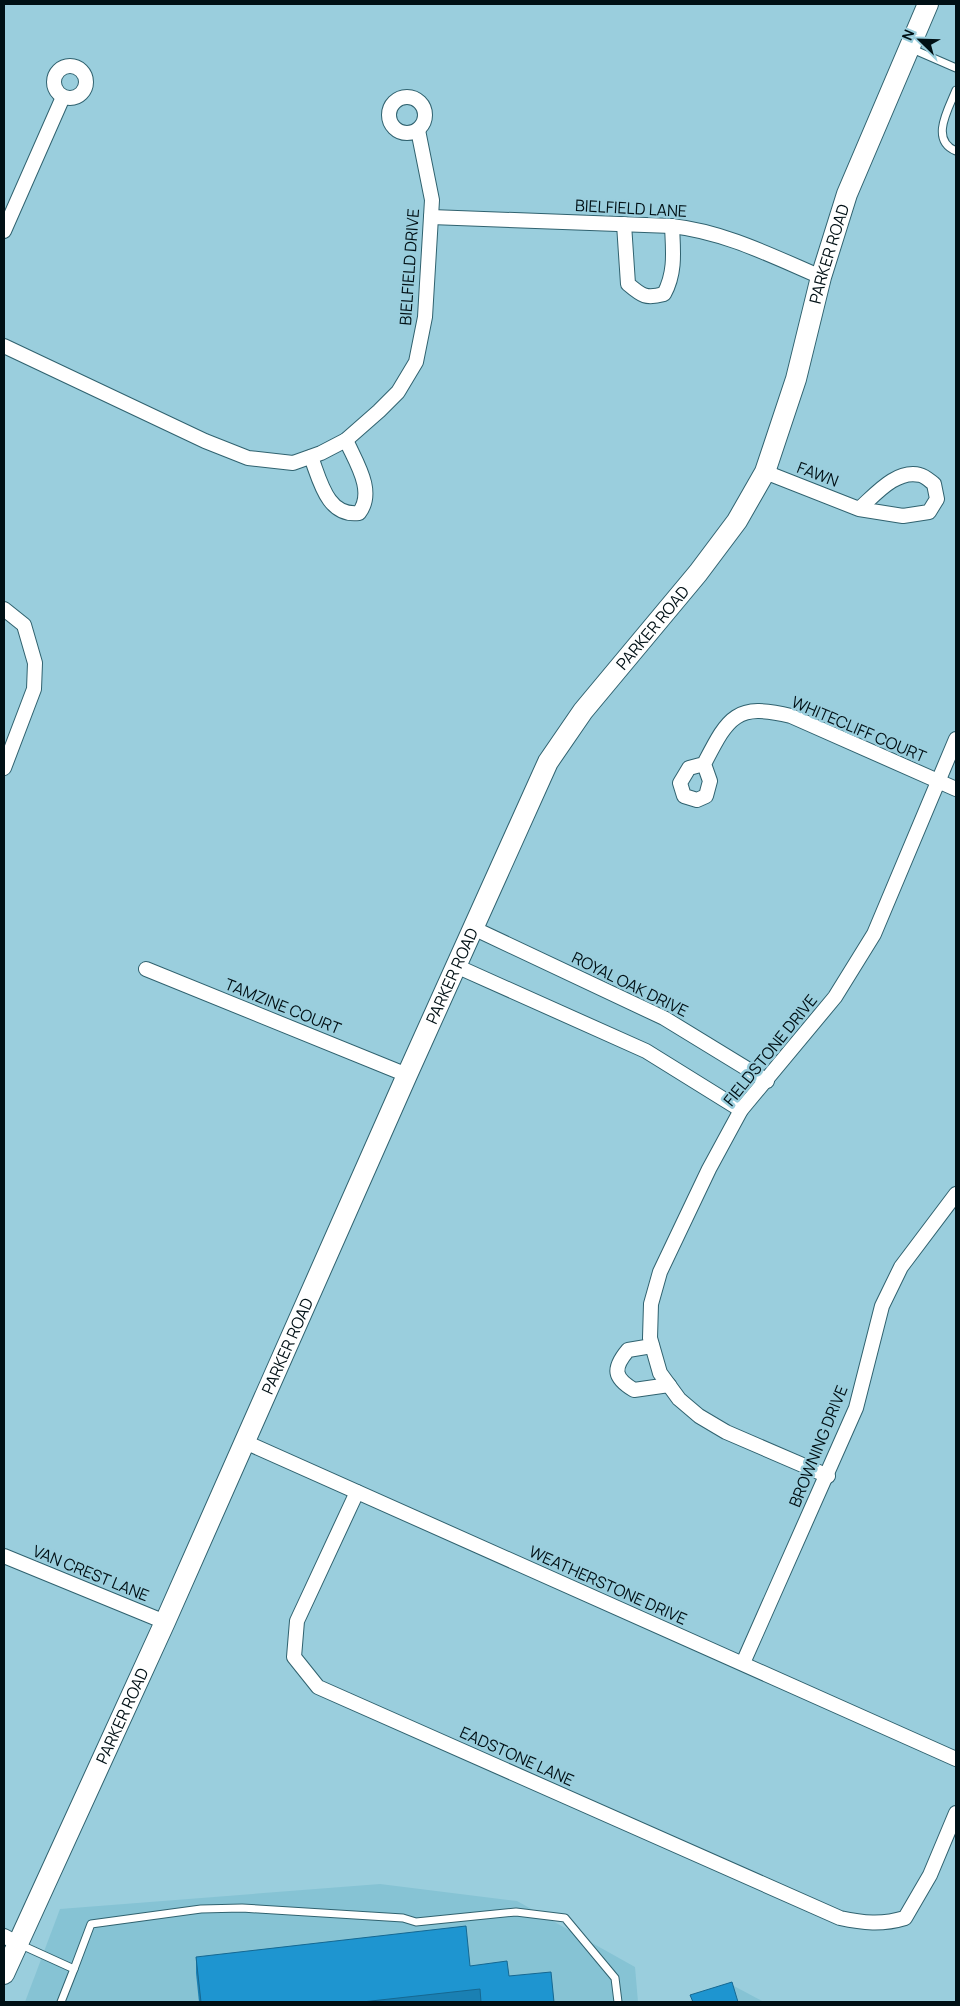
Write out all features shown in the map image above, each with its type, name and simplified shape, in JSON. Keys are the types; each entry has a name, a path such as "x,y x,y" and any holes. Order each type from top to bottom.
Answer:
{"main road":[{"name":"PARKER ROAD","path":"4,1974 10,1940 165,1622 548,762 583,711 698,573 737,521 765,472 796,379 821,276 847,194 928,4"}],"street":[{"path":"4,231 63,97"},
{"name":"BIELFIELD DRIVE","path":"4,346 205,441 248,458 294,463 346,440 398,392 416,362 425,317 432,200 418,130"},
{"name":"BIELFIELD LANE","path":"431,217 672,226 698,229 728,238 821,276"},
{"path":"624,224 628,284 639,294 651,297 664,294 671,281 673,264 672,226"},
{"path":"311,457 327,499 338,510 349,514 359,512 364,506 366,494 362,478 346,440"},
{"name":"FAWN","path":"765,472 859,509 903,516 929,512 937,499 934,484 920,475 905,475 888,483 859,509"},
{"path":"4,609 24,625 35,663 34,689 4,768"},
{"name":"WHITECLIFF COURT","path":"704,764 722,729 741,713 766,710 791,716 956,790"},
{"name":"FIELDSTONE DRIVE","path":"828,1476 726,1432 699,1416 679,1399 660,1373 652,1346 650,1338 651,1304 660,1272 708,1169 741,1110 835,997 874,934 956,739"},
{"name":"ROYAL OAK DRIVE","path":"473,928 664,1018 767,1081"},
{"path":"456,966 646,1051 741,1110"},
{"name":"TAMZINE COURT","path":"146,970 407,1075"},
{"name":"BROWNING DRIVE","path":"743,1664 828,1476 856,1408 882,1306 900,1267 956,1194"},
{"path":"652,1346 628,1350 618,1364 617,1374 620,1382 634,1390 669,1385"},
{"name":"WEATHERSTONE DRIVE","path":"245,1442 956,1759"},
{"name":"EADSTONE LANE","path":"357,1492 298,1621 294,1657 318,1687 840,1918 861,1923 884,1924 905,1918 930,1875 956,1814"},
{"name":"VAN CREST LANE","path":"4,1556 165,1622"}],"lane":[{"path":"910,48 956,68"},
{"path":"956,90 943,121 942,132 944,142 956,151"},
{"path":"61,2002 92,1924 201,1909 242,1908 403,1918 416,1922 516,1912 565,1918 615,1978 618,2002"},
{"path":"10,1940 74,1969"}],"shaded area":[{"path":"380,1884 517,1901 635,1967 638,2002 25,2002 60,1909"},
{"path":"732,1985 764,2002 687,2002"}],"building":[{"path":"466,1926 470,1966 507,1961 509,1976 551,1972 554,2002 481,2002 480,1989 362,2002 201,2002 196,1957"},
{"path":"732,1982 738,2002 693,2002 690,1995"}]}
